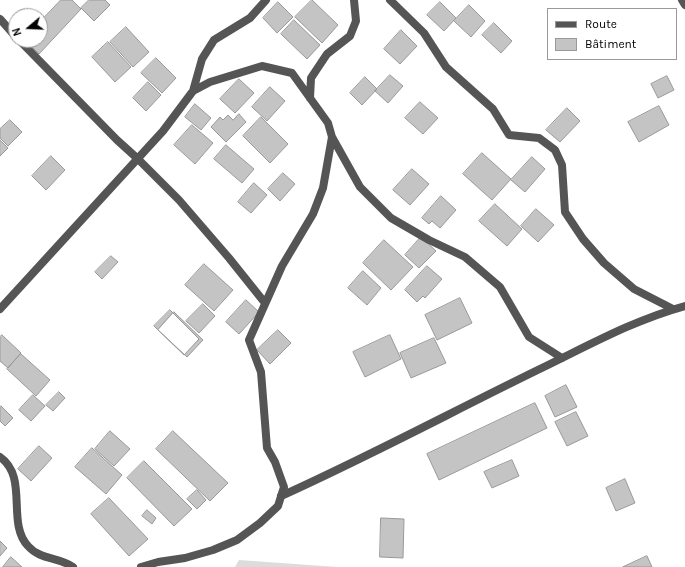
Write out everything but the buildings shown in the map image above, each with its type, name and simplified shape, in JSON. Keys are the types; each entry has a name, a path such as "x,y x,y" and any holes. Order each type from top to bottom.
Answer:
{"street":[{"path":"0,309 163,132 193,91 202,59 214,40 250,18 266,0"},
{"path":"310,98 311,78 327,54 350,36 356,21 354,0"},
{"path":"390,0 424,32 446,67 494,109 509,135 539,138 555,150 562,165 565,212 604,264 634,289 673,309"},
{"path":"682,0 685,5"},
{"path":"0,19 8,28"},
{"path":"27,48 117,140 179,200 229,258 265,303"},
{"path":"193,91 210,82 262,66 292,73 328,123 332,137 360,187 391,218 429,240 465,257 500,287 529,337 562,358"},
{"path":"141,567 158,562 185,558 213,550 237,540 260,523 278,506 284,488 275,462 266,448 261,372 249,340 282,266 313,214 323,188 332,137"},
{"path":"281,496 330,474 620,330 662,312 685,306"},
{"path":"0,457 10,468 13,478 21,534 28,546 44,557 55,559 73,567"}],"shaded area":[{"path":"239,560 337,567 235,567"}]}
